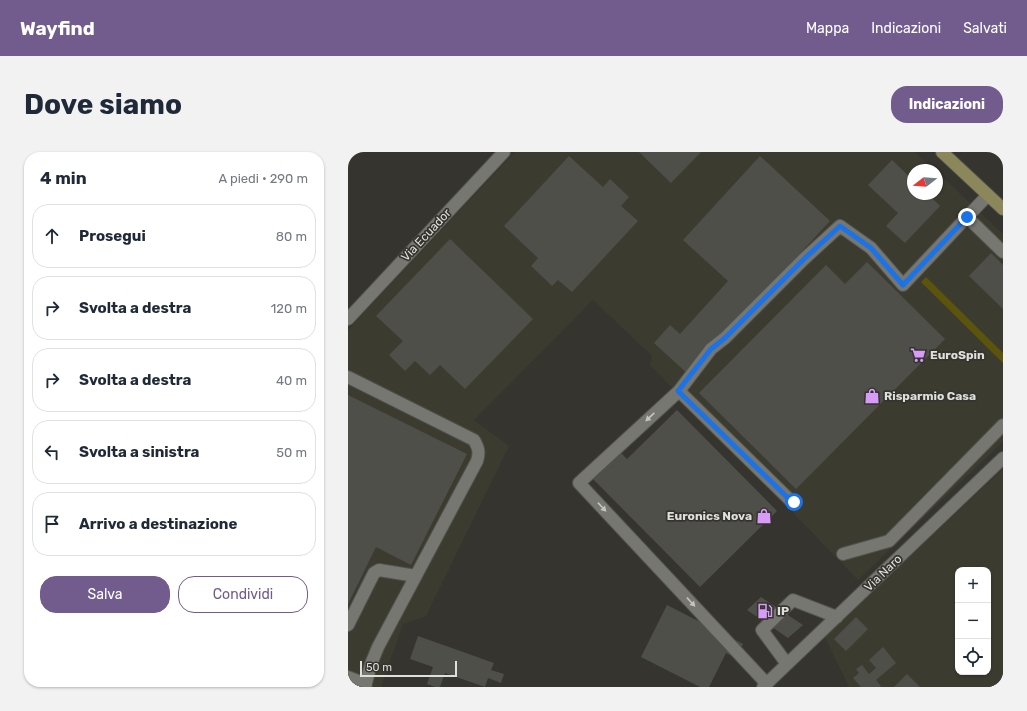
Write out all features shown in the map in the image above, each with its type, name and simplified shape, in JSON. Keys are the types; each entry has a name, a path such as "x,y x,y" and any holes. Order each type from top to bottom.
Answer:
{"main road":[{"path":"942,152 1003,208"}],"street":[{"name":"Via Ecuador","path":"348,319 504,152"},
{"path":"765,685 579,483 678,391 711,349 725,338 804,259 840,226 871,248 903,285 988,195"},
{"path":"967,217 1003,252"},
{"path":"348,377 474,440 478,447 479,454 477,461 378,647 371,664 366,685 348,677"},
{"path":"678,391 790,500 794,502"},
{"path":"843,554 889,541 1003,425"},
{"name":"Via Naro","path":"765,685 1003,458"},
{"path":"348,625 376,572 379,570 416,576"},
{"path":"787,664 762,630 793,600 837,617"}],"shaded area":[{"path":"515,152 915,152 928,164 907,164 907,200 943,200 943,178 1003,234 1003,442 858,580 650,365 652,356 593,300 474,420 509,446 426,616 403,624 381,687 348,687 348,330"},
{"path":"926,277 1003,353 1003,363 921,282"},
{"path":"1003,469 1003,687 849,687 825,637"}],"building":[{"path":"639,152 701,152 671,183"},
{"path":"569,156 603,187 610,179 629,197 621,206 638,221 572,292 558,280 552,286 531,266 538,258 504,226"},
{"path":"760,156 830,221 688,374 654,343 670,325 680,334 728,281 683,240"},
{"path":"892,160 907,174 907,200 934,200 940,206 905,243 886,226 898,213 868,185"},
{"path":"450,239 533,319 465,389 440,365 430,375 415,361 405,371 389,355 403,341 376,316"},
{"path":"991,253 1003,265 1003,309 969,276"},
{"path":"867,262 945,339 796,489 699,393 826,265 845,284"},
{"path":"348,395 467,454 411,565 376,547 348,604"},
{"path":"677,410 777,511 700,587 592,478 619,451 627,459"},
{"path":"761,597 803,625 788,638 747,610"},
{"path":"667,605 743,644 736,658 726,653 709,687 700,687 641,657"},
{"path":"856,617 868,629 846,651 834,639"},
{"path":"418,636 494,663 491,670 504,674 501,683 488,678 485,687 445,673 440,687 427,684 433,667 410,659"},
{"path":"883,647 896,663 876,680 881,686 880,687 861,687 853,678 859,673 856,669 862,665 869,674 876,668 869,660"},
{"path":"907,674 920,687 894,687"}],"place":[{"name":"EuroSpin","path":"918,355"},
{"name":"Risparmio Casa","path":"872,396"},
{"name":"Euronics Nova","path":"764,516"},
{"name":"IP","path":"765,611"}],"route":[{"path":"794,502 790,500 678,391 711,349 725,338 804,259 840,226 871,248 903,285 967,217"}]}
